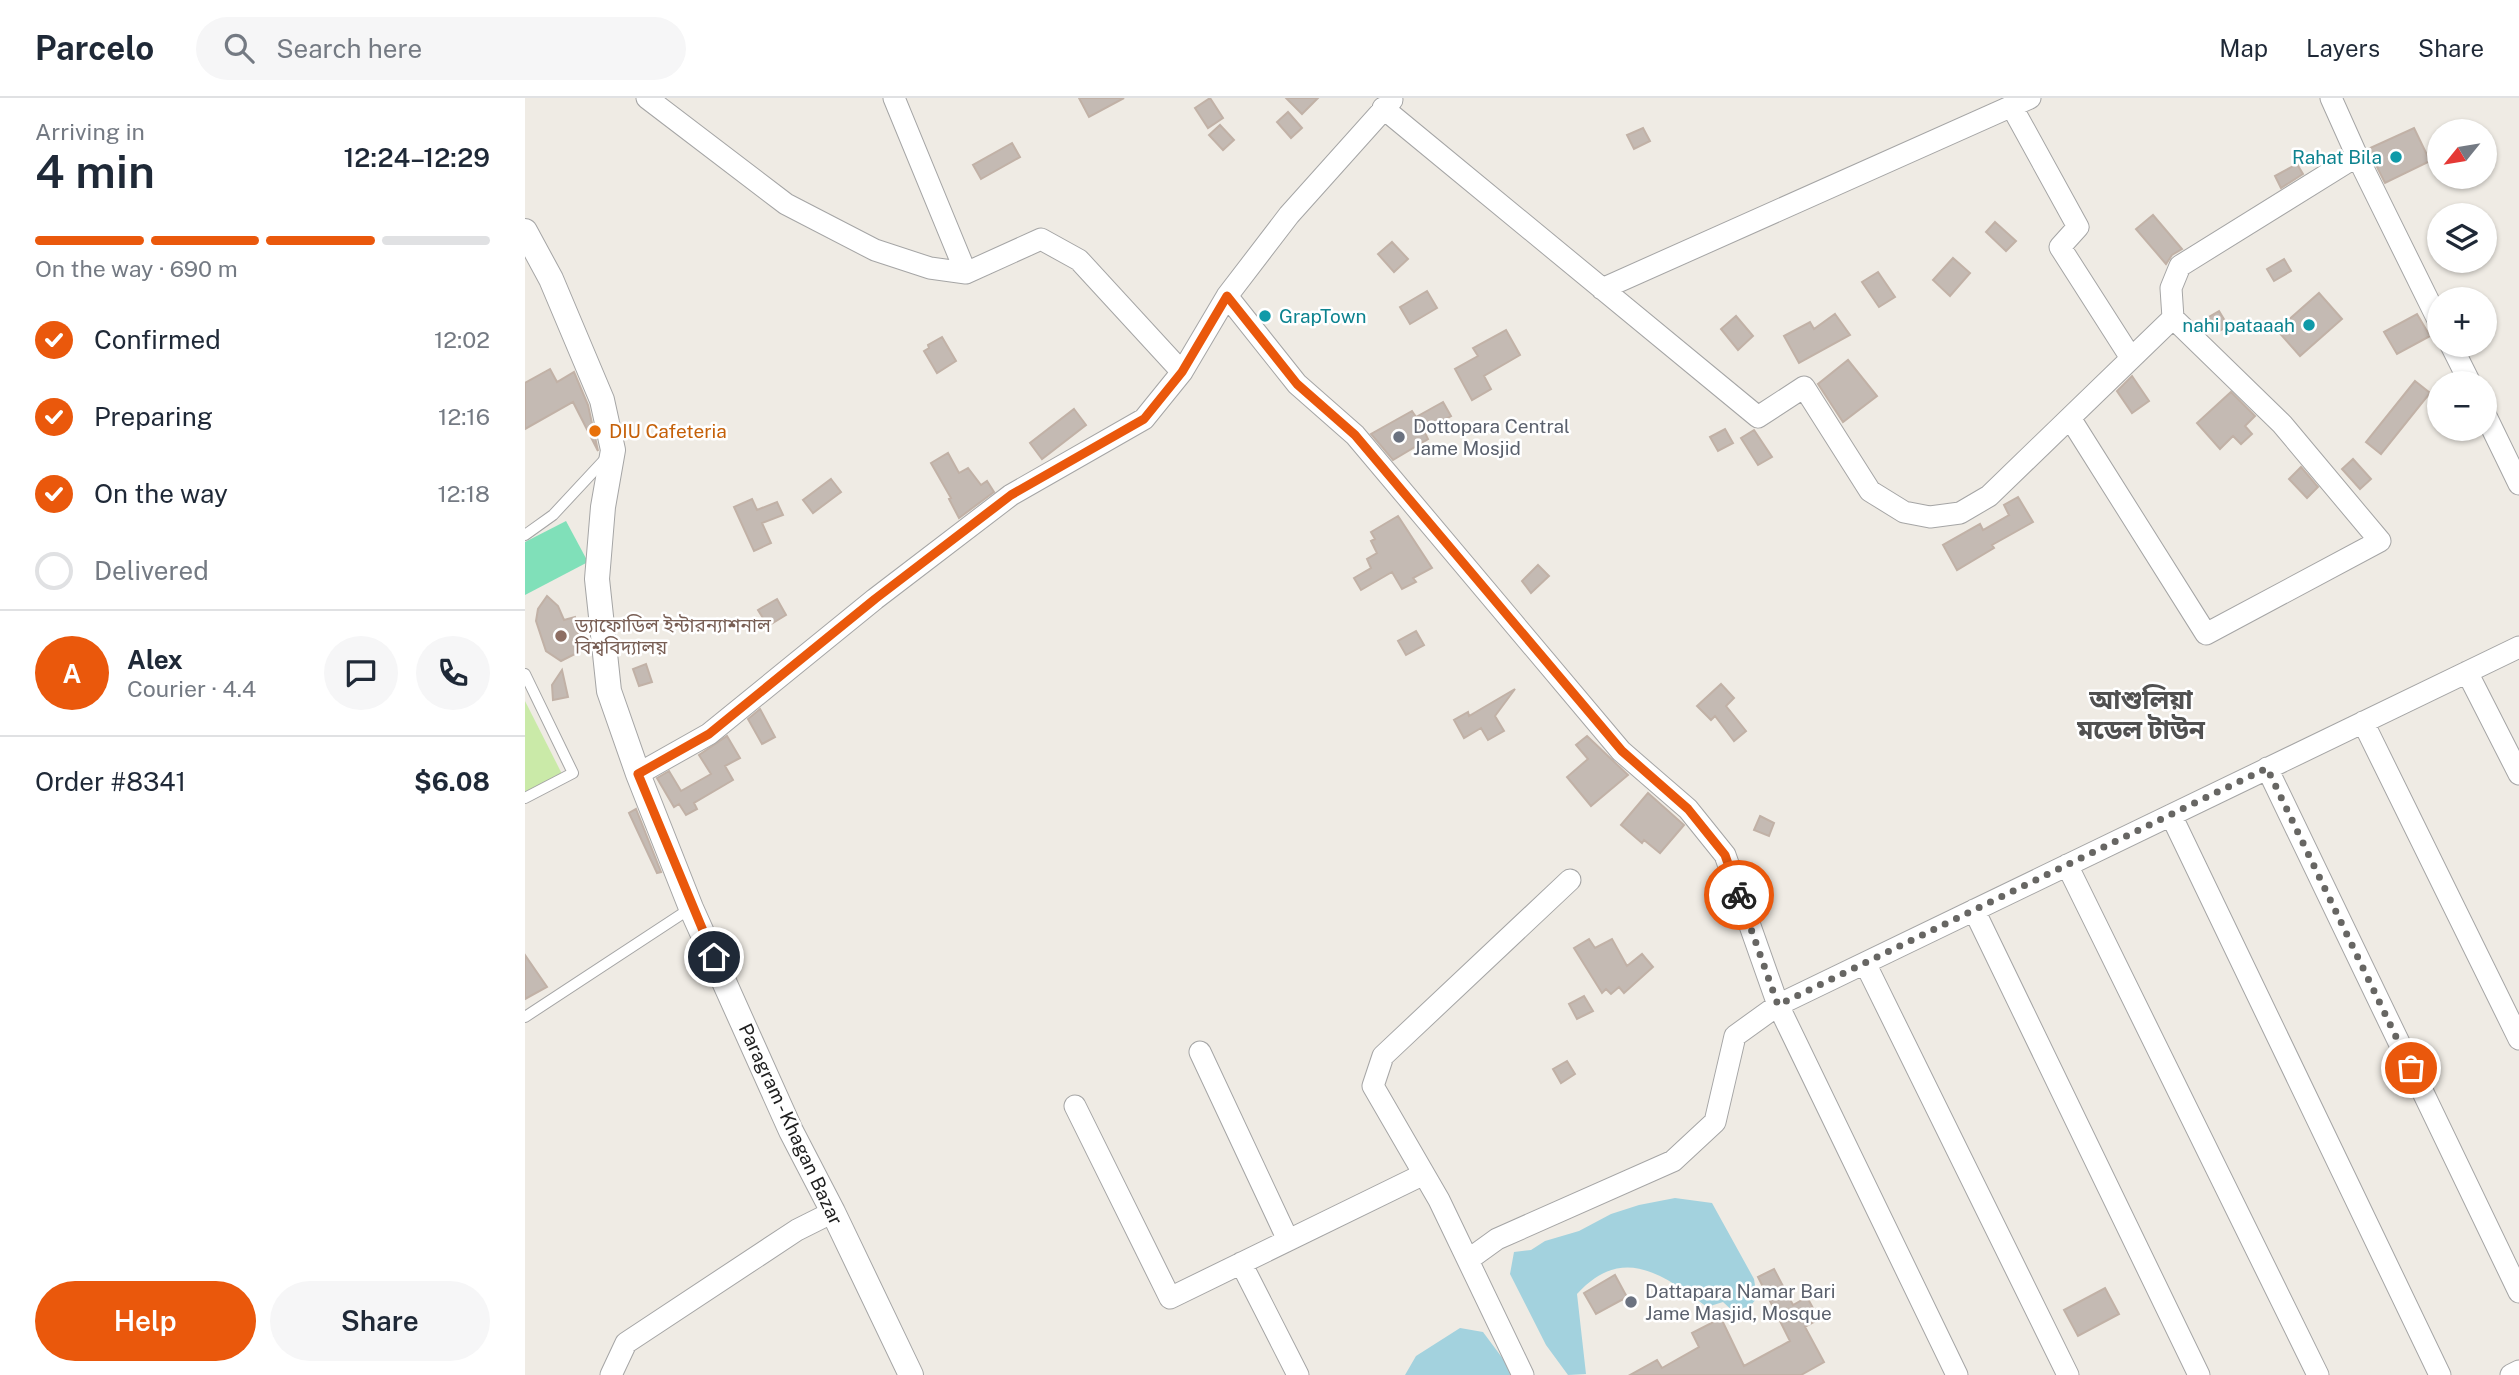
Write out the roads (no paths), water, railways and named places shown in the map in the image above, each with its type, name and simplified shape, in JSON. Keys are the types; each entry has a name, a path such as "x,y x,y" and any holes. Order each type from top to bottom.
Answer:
{"street":[{"path":"647,98 786,204 875,250 930,268 966,273 1041,239 1079,260 1182,372"},
{"path":"894,98 966,273"},
{"path":"2331,98 2427,298"},
{"path":"1602,289 2021,102 2078,227 2060,247 2131,358"},
{"path":"638,774 709,734 875,599 1011,495 1144,419 1182,372 1227,296 1289,215 1388,103 1602,289 1758,417 1804,387 1870,491 1904,512 1930,517 1960,513 1989,496 2173,318"},
{"path":"2070,418 2206,634 2380,541 2282,424 2173,318 2171,288 2180,266 2357,156"},
{"name":"Paragram - Khagan Bazar","path":"525,231 551,279 602,400 613,450 603,507 597,579 609,691 638,774 691,908 791,1131 911,1375"},
{"path":"1227,296 1297,384 1355,435 1622,751 1688,809 1725,855 1778,1005 1957,1375"},
{"path":"2497,439 2519,484"},
{"path":"1468,1259 1497,1239 1672,1161 1715,1122 1735,1035 1778,1005 2519,646"},
{"path":"2467,672 2519,774"},
{"path":"2363,722 2519,1039"},
{"path":"2267,768 2519,1292"},
{"path":"2171,815 2440,1375"},
{"path":"2067,865 2318,1375"},
{"path":"1523,1375 1424,1174 1373,1086 1384,1056 1570,880"},
{"path":"1974,910 2199,1375"},
{"path":"1865,962 2068,1375"},
{"path":"1200,1052 1289,1240"},
{"path":"1076,1107 1170,1298 1424,1174"},
{"path":"611,1375 626,1343 797,1230 833,1212"},
{"path":"1241,1263 1298,1375"},
{"path":"2511,1375 2519,1371"}],"lane":[{"path":"525,536 553,515 613,450"},
{"path":"525,674 573,774 525,798"},
{"path":"525,1017 691,908"}],"water":[{"path":"1675,1198 1712,1203 1754,1279 1757,1298 1746,1311 1736,1314 1723,1302 1707,1307 1674,1284 1642,1269 1626,1267 1610,1270 1594,1279 1577,1294 1586,1374 1568,1375 1546,1345 1510,1274 1514,1252 1531,1250 1545,1241 1579,1231 1611,1214"},
{"path":"1460,1328 1483,1332 1515,1375 1405,1375 1416,1356"}],"place":[{"name":"Rahat Bila","path":"2396,157"},
{"name":"GrapTown","path":"1265,316"},
{"name":"nahi pataaah","path":"2309,325"},
{"name":"DIU Cafeteria","path":"595,431"},
{"name":"Dottopara Central Jame Mosjid","path":"1399,437"},
{"name":"ড্যাফোডিল ইন্টারন্যাশনাল বিশ্ববিদ্যালয়","path":"561,636"},
{"name":"Dattapara Namar Bari Jame Masjid, Mosque","path":"1631,1302"}],"district":[{"name":"আশুলিয়া মডেল টাউন","path":"2141,714"}]}
